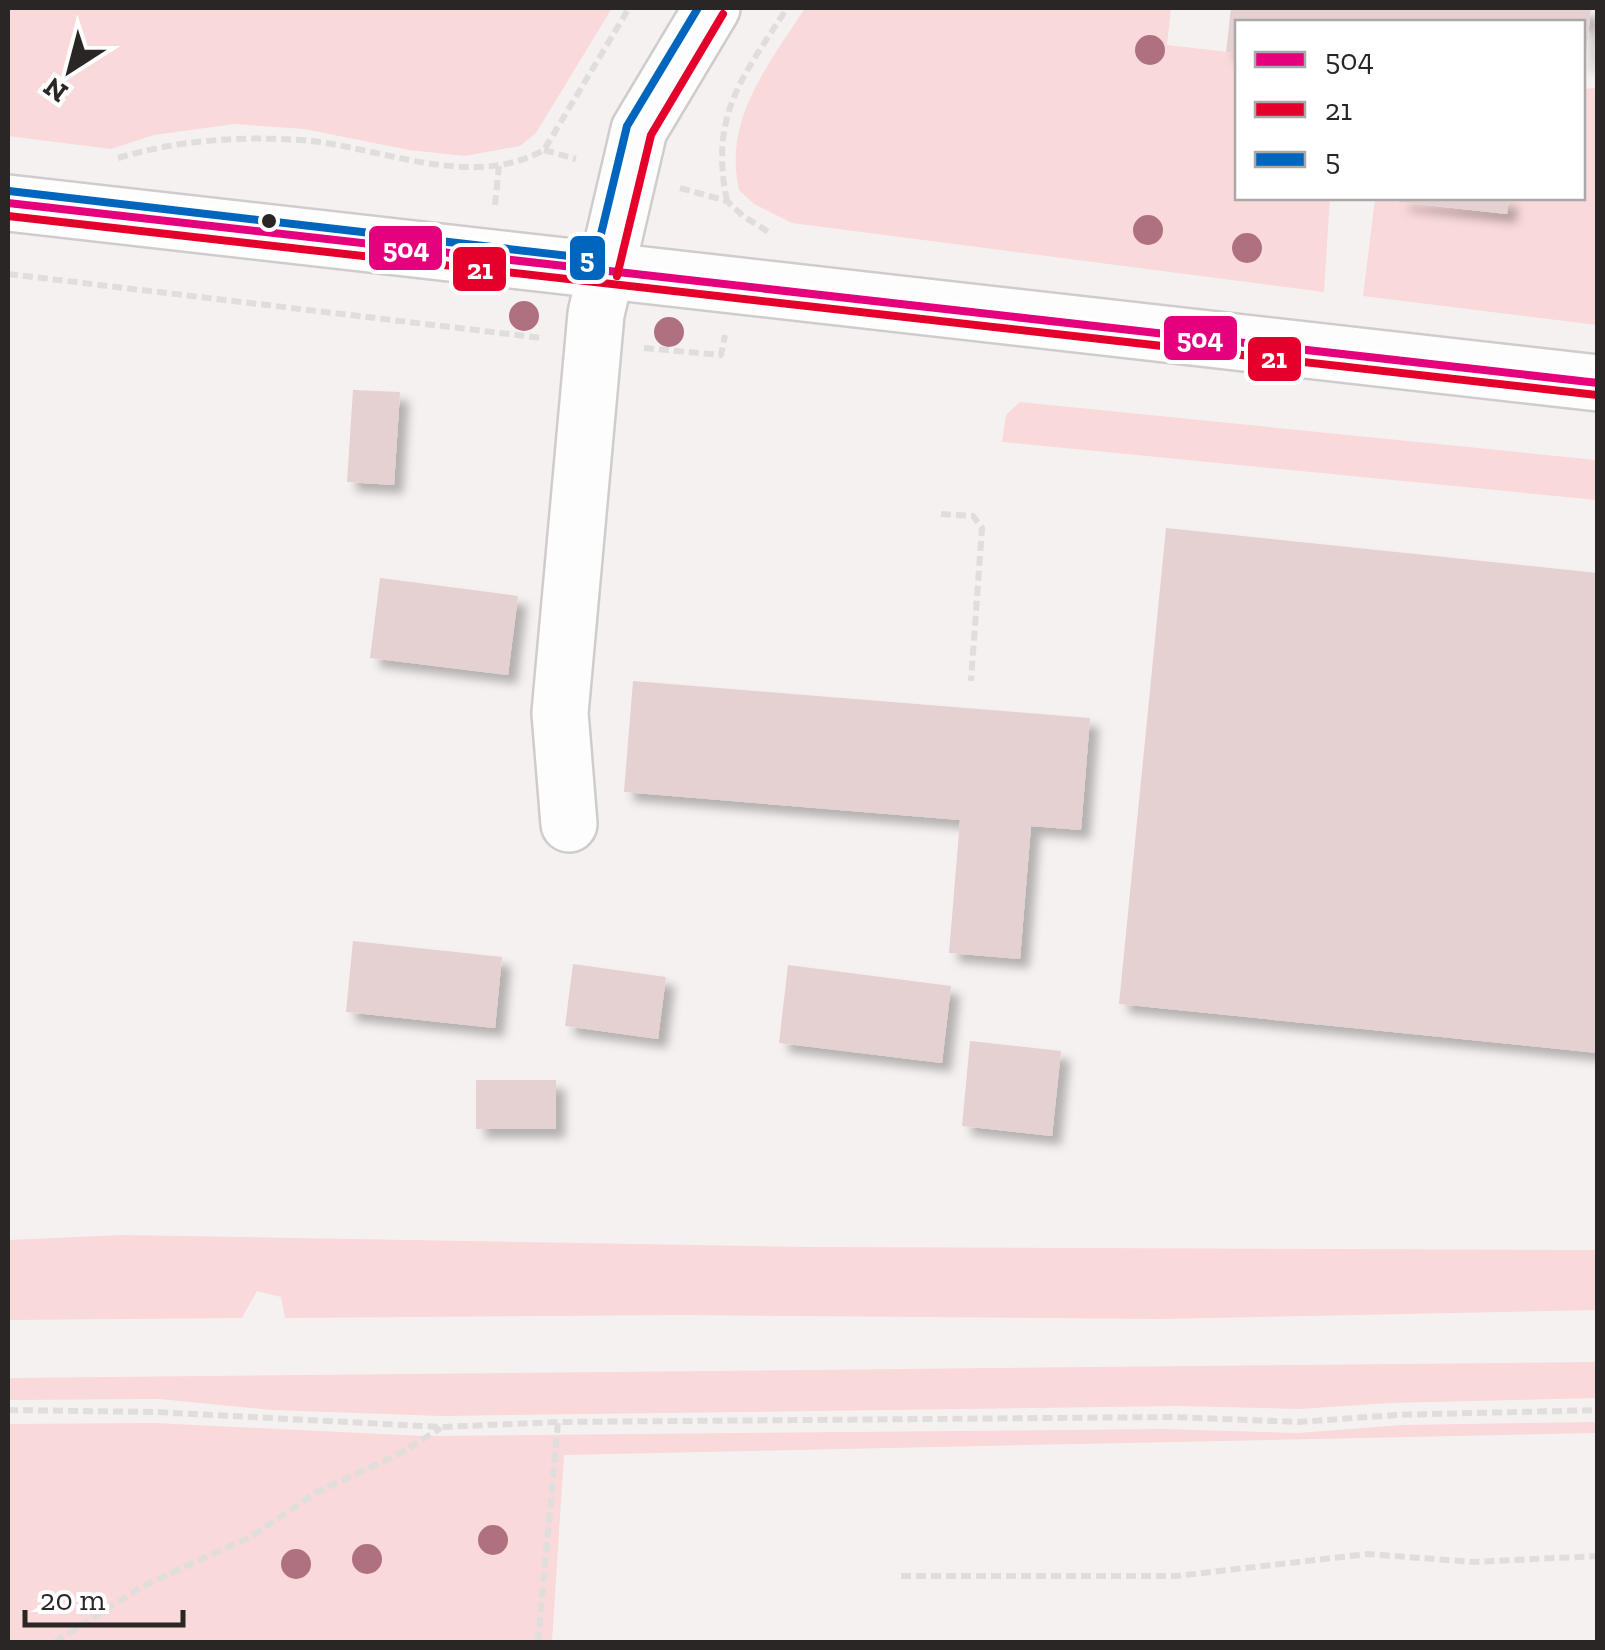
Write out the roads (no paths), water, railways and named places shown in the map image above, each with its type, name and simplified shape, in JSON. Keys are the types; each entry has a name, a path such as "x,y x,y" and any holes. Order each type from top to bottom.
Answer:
{"main road":[{"path":"569,824 560,713 596,314 639,130 712,8"},
{"path":"8,203 1598,382"}]}
